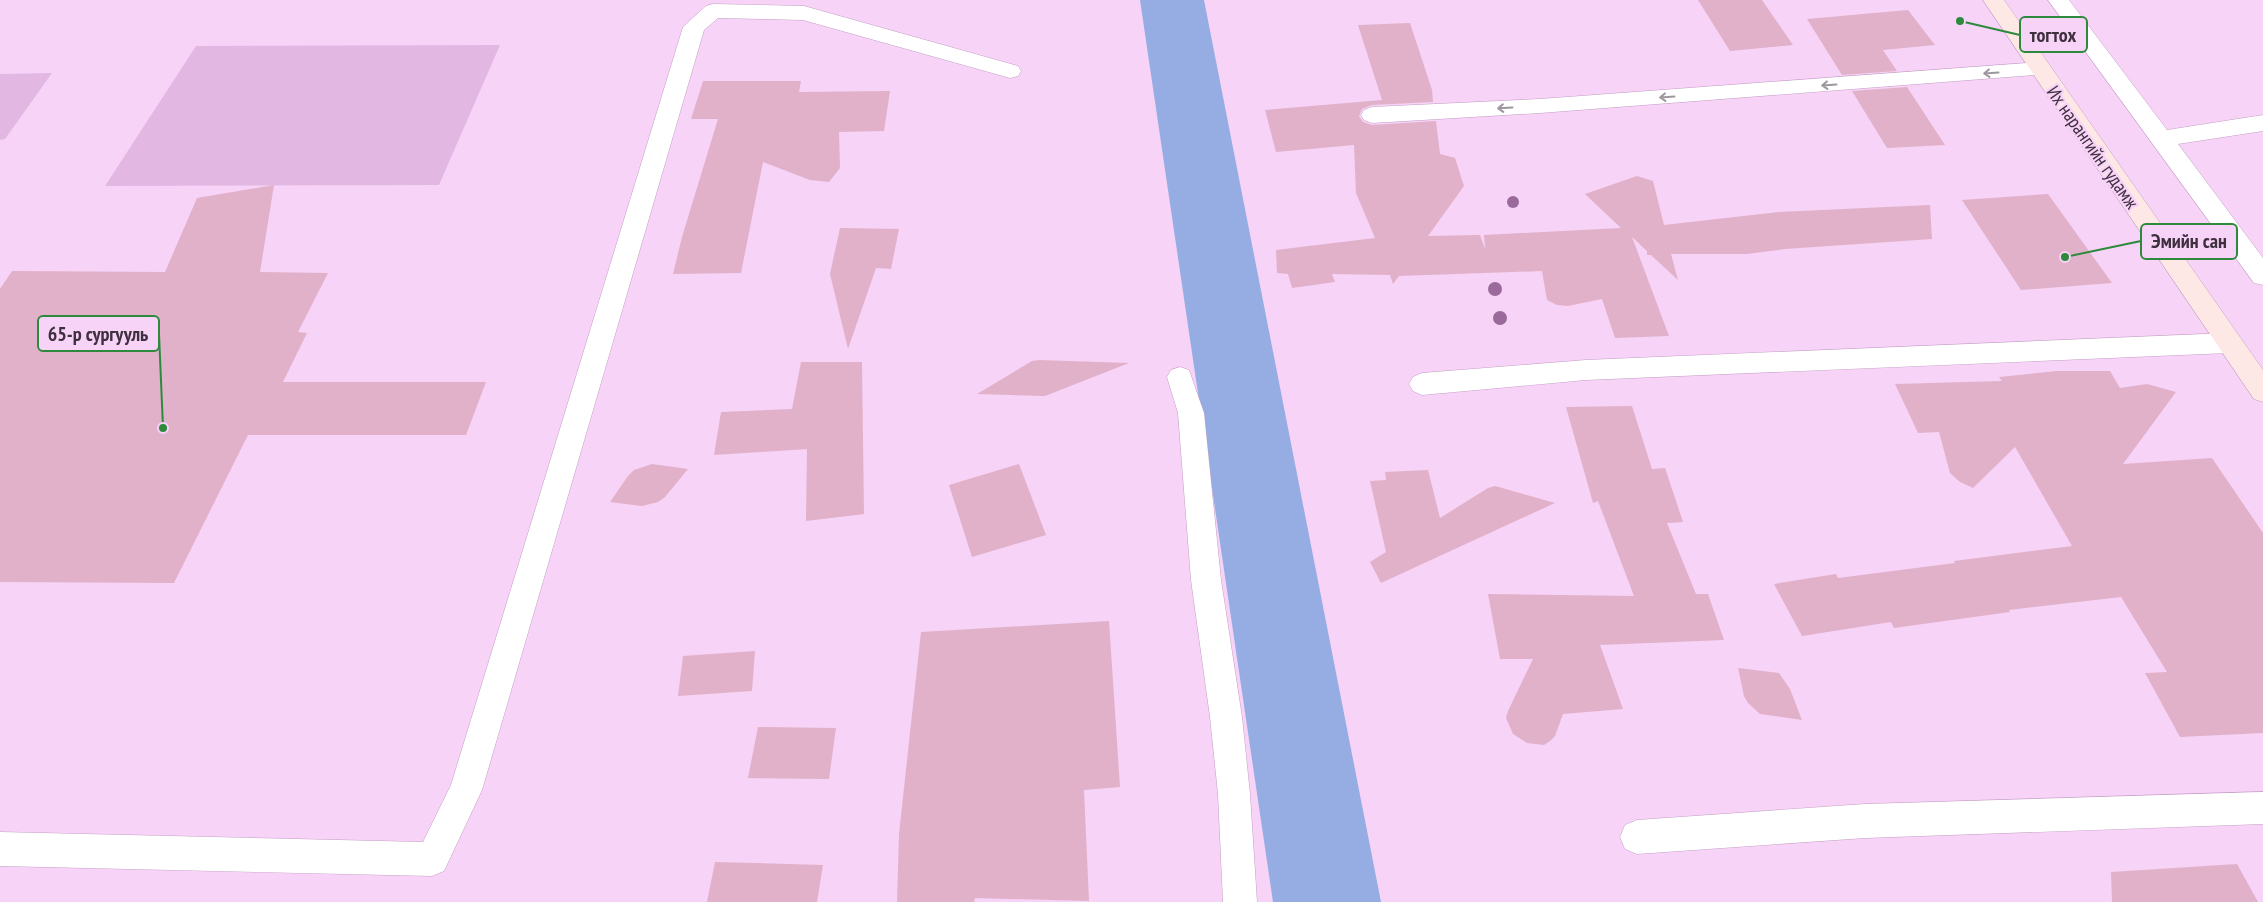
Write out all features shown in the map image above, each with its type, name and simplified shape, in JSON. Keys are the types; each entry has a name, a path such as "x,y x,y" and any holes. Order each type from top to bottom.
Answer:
{"main road":[{"name":"Их нарангийн гудамж","path":"1993,0 2263,391"}],"street":[{"path":"2058,0 2263,276"},
{"path":"0,849 432,859 466,790 694,27 713,11 804,13 1010,70"},
{"path":"1372,115 1540,106 2040,69"},
{"path":"2162,139 2263,123"},
{"path":"1422,384 1586,370 2229,343"},
{"path":"1180,377 1191,413 1206,580 1226,717 1234,794 1240,902"},
{"path":"1637,836 1865,822 2263,808"}],"shaded area":[{"path":"500,45 439,185 105,186 196,46"},
{"path":"52,73 5,139 0,140 0,74"}],"building":[{"path":"1698,0 1762,0 1793,45 1730,51"},
{"path":"1908,10 1935,45 1883,50 1897,71 1842,75 1807,19"},
{"path":"1410,23 1432,90 1433,102 1372,105 1362,109 1359,116 1363,122 1372,125 1436,121 1440,154 1455,158 1464,186 1428,236 1480,235 1485,249 1484,235 1621,228 1585,194 1637,176 1653,181 1664,225 1779,212 1930,205 1932,239 1785,249 1747,254 1671,254 1678,280 1651,255 1647,255 1647,251 1632,237 1669,336 1615,338 1602,299 1568,306 1557,305 1547,300 1542,271 1399,276 1393,284 1390,275 1332,274 1335,282 1292,288 1288,274 1277,273 1276,250 1375,238 1356,193 1354,145 1276,152 1265,110 1382,100 1358,25"},
{"path":"703,81 801,81 799,92 890,91 884,131 839,132 840,168 829,182 810,180 763,162 741,273 673,274 682,237 718,119 691,119"},
{"path":"1907,87 1945,145 1887,148 1852,91"},
{"path":"274,185 260,272 328,273 298,332 307,333 283,382 486,382 466,435 248,435 174,583 0,582 0,289 12,271 165,272 197,198"},
{"path":"2048,194 2112,283 2021,290 1962,200"},
{"path":"840,228 899,229 891,269 876,268 848,349 830,274"},
{"path":"1032,361 1129,363 1045,396 977,394"},
{"path":"801,362 862,362 864,514 806,521 807,449 714,455 721,412 792,409"},
{"path":"2057,371 2110,371 2120,388 2147,384 2176,392 2123,464 2212,458 2263,533 2263,733 2180,737 2145,673 2167,672 2121,597 2009,610 2010,612 1894,628 1891,622 1802,636 1774,584 1836,574 1838,578 2072,546 2015,447 1973,488 1960,482 1950,473 1939,432 1918,433 1895,384 2002,381 1999,377"},
{"path":"1632,406 1652,469 1665,468 1683,522 1667,523 1696,594 1708,594 1724,640 1600,645 1623,709 1563,714 1555,736 1550,741 1544,745 1527,743 1513,734 1506,718 1533,659 1500,659 1488,594 1634,596 1598,501 1593,503 1566,407"},
{"path":"652,464 688,469 665,497 658,502 642,506 610,502 634,470"},
{"path":"1019,464 1046,535 972,557 949,485"},
{"path":"1428,470 1440,518 1488,488 1495,486 1555,503 1381,583 1370,562 1386,552 1370,481 1386,480 1385,472"},
{"path":"1109,621 1120,787 1084,790 1089,901 975,898 974,902 897,902 899,834 921,632"},
{"path":"755,651 752,691 678,696 683,656"},
{"path":"1738,668 1779,673 1790,689 1802,720 1760,714 1748,703 1744,696"},
{"path":"758,727 836,728 829,779 748,778"},
{"path":"715,862 823,865 817,902 707,902"},
{"path":"2237,864 2258,902 2112,902 2111,872"}],"waterway":[{"path":"1172,0 1327,902"}],"place":[{"name":"тогтох","path":"1960,21"},
{"name":"Эмийн сан","path":"2065,257"},
{"name":"65-р сургууль","path":"163,428"}]}
